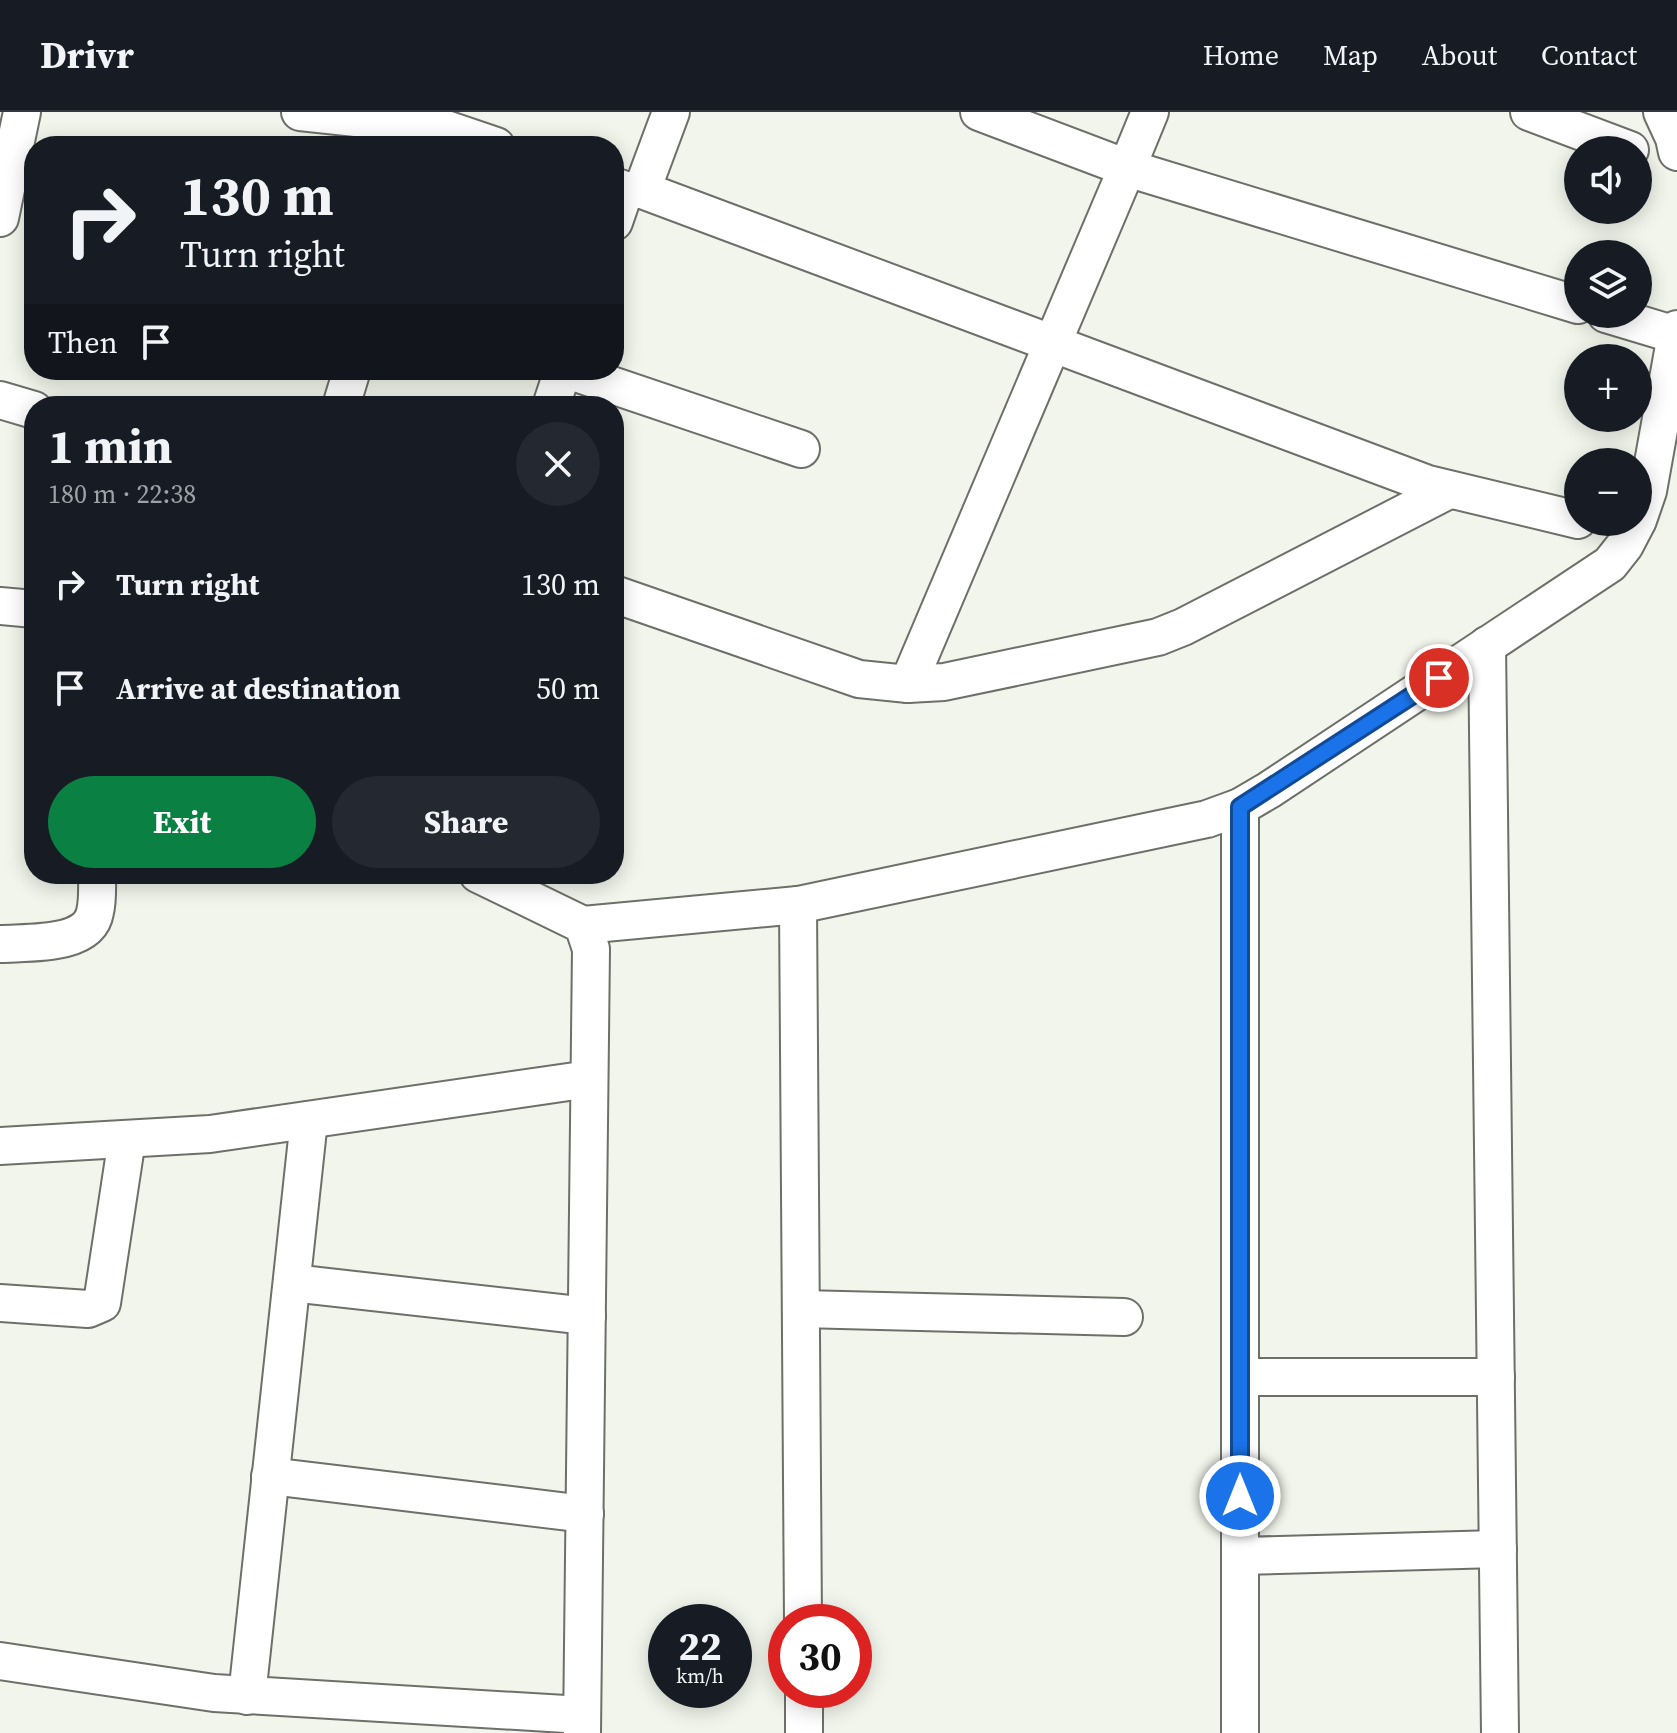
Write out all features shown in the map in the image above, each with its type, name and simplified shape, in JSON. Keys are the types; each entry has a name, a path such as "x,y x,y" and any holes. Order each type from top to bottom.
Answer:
{"street":[{"path":"0,218 22,112"},
{"path":"300,112 432,136"},
{"path":"671,112 624,197 1053,344 1447,491 1564,517"},
{"path":"979,112 1127,168 1564,301"},
{"path":"908,684 1150,112"},
{"path":"1529,112 1593,136"},
{"path":"1662,112 1677,152"},
{"path":"1652,158 1677,168"},
{"path":"1652,326 1676,332 1652,468"},
{"path":"595,380 801,449"},
{"path":"0,400 24,407"},
{"path":"624,597 859,679 908,684 944,682 1158,637 1447,491"},
{"path":"499,884 583,925 798,905 1207,819 1240,807 1269,790 1610,564 1629,536"},
{"path":"0,606 24,608"},
{"path":"1487,645 1500,1733"},
{"path":"1240,807 1240,1733"},
{"path":"0,944 66,939 78,935 89,927 95,915 97,884"},
{"path":"798,905 803,1604"},
{"path":"0,1661 183,1690 582,1724 591,949 583,925"},
{"path":"0,1146 210,1134 589,1079"},
{"path":"247,1696 309,1120"},
{"path":"0,1303 88,1309 102,1303 127,1139"},
{"path":"292,1283 587,1316"},
{"path":"801,1309 1124,1317"},
{"path":"1240,1377 1496,1377"},
{"path":"270,1476 585,1514"},
{"path":"1240,1556 1498,1549"},
{"path":"804,1708 804,1733"}],"route":[{"path":"1240,1496 1240,807 1439,678"}]}
